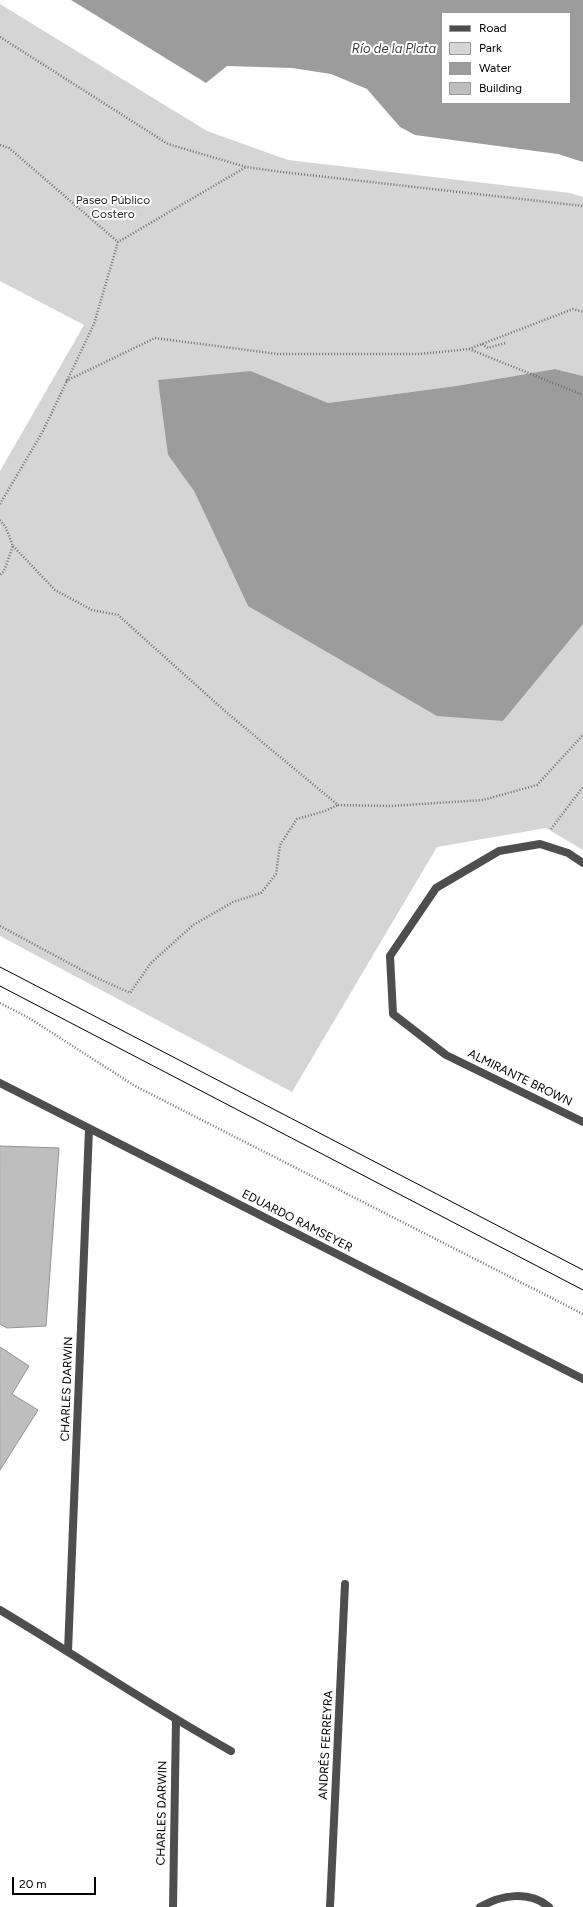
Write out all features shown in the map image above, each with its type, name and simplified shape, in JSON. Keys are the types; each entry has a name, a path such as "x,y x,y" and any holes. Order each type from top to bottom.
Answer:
{"street":[{"path":"540,844 568,853 583,863"},
{"name":"ALMIRANTE BROWN","path":"540,844 499,851 436,888 390,956 393,1014 446,1055 583,1122"},
{"name":"EDUARDO RAMSEYER","path":"0,1083 583,1379"},
{"name":"CHARLES DARWIN","path":"68,1650 90,1129"},
{"name":"ANDRÉS FERREYRA","path":"330,1907 345,1584"},
{"path":"0,1610 68,1650 176,1720 231,1751"},
{"name":"CHARLES DARWIN","path":"173,1907 176,1720"},
{"path":"480,1907 490,1901 509,1896 528,1896 549,1907"}],"path":[{"path":"0,37 168,144 246,167 583,206"},
{"path":"0,145 9,148 118,242"},
{"path":"0,504 43,431 94,324 118,242 246,167"},
{"path":"66,381 155,338 278,354 420,354 469,349 573,309 583,312"},
{"path":"482,344 488,348 505,343"},
{"path":"469,349 583,395"},
{"path":"0,520 6,528 13,546 55,590 92,610 118,615 226,712 338,805"},
{"path":"0,575 4,571 13,546"},
{"path":"0,926 93,976 130,993 151,963 193,925 233,902 261,893 276,874 280,845 297,819 325,811 338,805 391,806 483,800 537,786 583,735"},
{"path":"540,844 583,787"},
{"path":"0,1003 29,1018 135,1086 583,1314"}],"green space":[{"name":"Paseo Público Costero","path":"0,4 207,131 288,160 570,193 583,197 583,376 555,369 456,386 328,403 251,371 168,455 194,491 248,606 503,721 583,624 583,850 546,828 437,847 292,1092 0,936 0,471 84,325 0,281"}],"water":[{"name":"Río de la Plata","path":"71,0 583,0 583,162 558,154 415,135 400,127 367,89 331,74 292,68 227,66 206,83"},
{"path":"555,369 583,376 583,624 503,721 437,716 248,606 194,491 168,455 158,380 251,371 328,403 456,386"}],"building":[{"path":"0,1146 59,1148 46,1326 7,1328 0,1324"},
{"path":"0,1347 29,1366 12,1394 38,1410 0,1470"}],"tram line":[{"path":"0,967 583,1270"},
{"path":"0,986 583,1290"}]}
